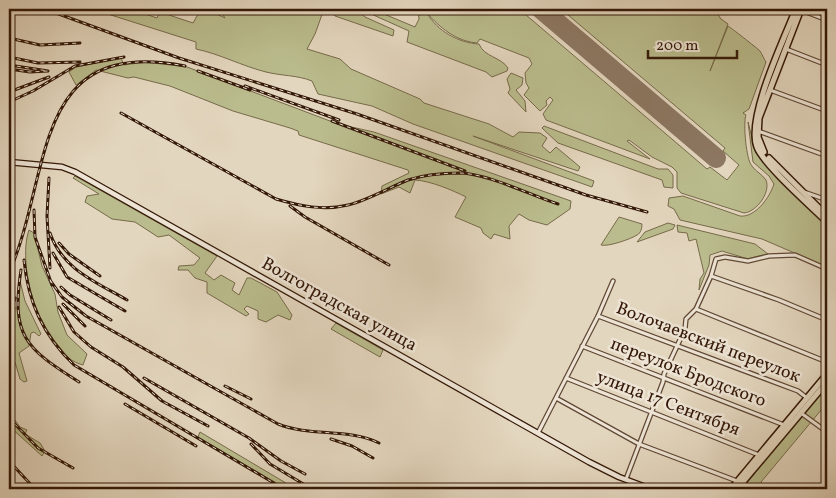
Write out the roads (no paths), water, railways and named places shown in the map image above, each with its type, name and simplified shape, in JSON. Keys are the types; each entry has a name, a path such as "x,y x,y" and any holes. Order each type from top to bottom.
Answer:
{"main road":[{"path":"799,9 757,131 761,147 766,156 827,216"},
{"path":"799,9 755,118 755,140 765,159 827,222"},
{"name":"Волгоградская улица","path":"9,162 62,167 75,172 538,433 625,480 651,489"},
{"path":"737,489 739,483 759,455 827,374"},
{"path":"731,489 739,483 827,382"}],"street":[{"path":"799,9 827,20"},
{"path":"785,49 827,65"},
{"path":"770,89 827,111"},
{"path":"757,131 827,156"},
{"path":"804,192 827,200"},
{"path":"625,480 663,378 685,329 686,319 696,309 712,276 714,261 724,257 748,261 769,256 795,255 827,269"},
{"path":"712,276 780,300 827,320"},
{"path":"538,433 598,316 613,281"},
{"path":"696,309 827,362"},
{"name":"Волочаевский переулок","path":"598,316 798,391 807,398"},
{"name":"переулок Бродского","path":"582,346 784,425"},
{"name":"улица 17 Сентября","path":"566,378 759,455"},
{"path":"556,398 639,444 739,483 747,489"},
{"path":"801,413 827,432"}],"railway":[{"path":"45,9 179,58 357,114 586,195 647,212"},
{"path":"9,38 40,45 80,43"},
{"path":"9,57 38,63 80,62"},
{"path":"9,102 33,91 75,66 124,57"},
{"path":"9,273 23,234 43,156 55,121 72,92 98,72 134,62 185,66"},
{"path":"9,65 48,71 30,72 9,69"},
{"path":"198,71 250,90"},
{"path":"9,92 49,77"},
{"path":"245,86 339,120"},
{"path":"121,113 276,199 294,204 321,208 339,207 363,200 414,178 447,173 471,174 484,177 558,204"},
{"path":"332,121 465,171"},
{"path":"49,178 47,216 50,268"},
{"path":"290,206 305,217 389,265"},
{"path":"34,210 35,237 52,285"},
{"path":"50,233 55,245 71,265 92,280 127,300"},
{"path":"59,243 69,254 100,276"},
{"path":"53,253 67,277 125,311"},
{"path":"24,260 29,290 39,317 54,342 74,365 284,489"},
{"path":"21,270 18,311 26,338 34,349 46,359 79,382"},
{"path":"50,280 62,297 86,316 278,424 303,430 367,438 379,443"},
{"path":"61,287 70,295 111,320"},
{"path":"9,316 15,298"},
{"path":"63,304 85,326"},
{"path":"59,307 74,332 91,347 123,367 162,401 208,426"},
{"path":"144,378 249,438 281,461 305,474"},
{"path":"225,386 251,399"},
{"path":"125,404 196,446"},
{"path":"9,418 38,448 73,468"},
{"path":"331,439 352,446 373,458"},
{"path":"251,444 270,464 305,485"},
{"path":"9,461 35,489"}]}
